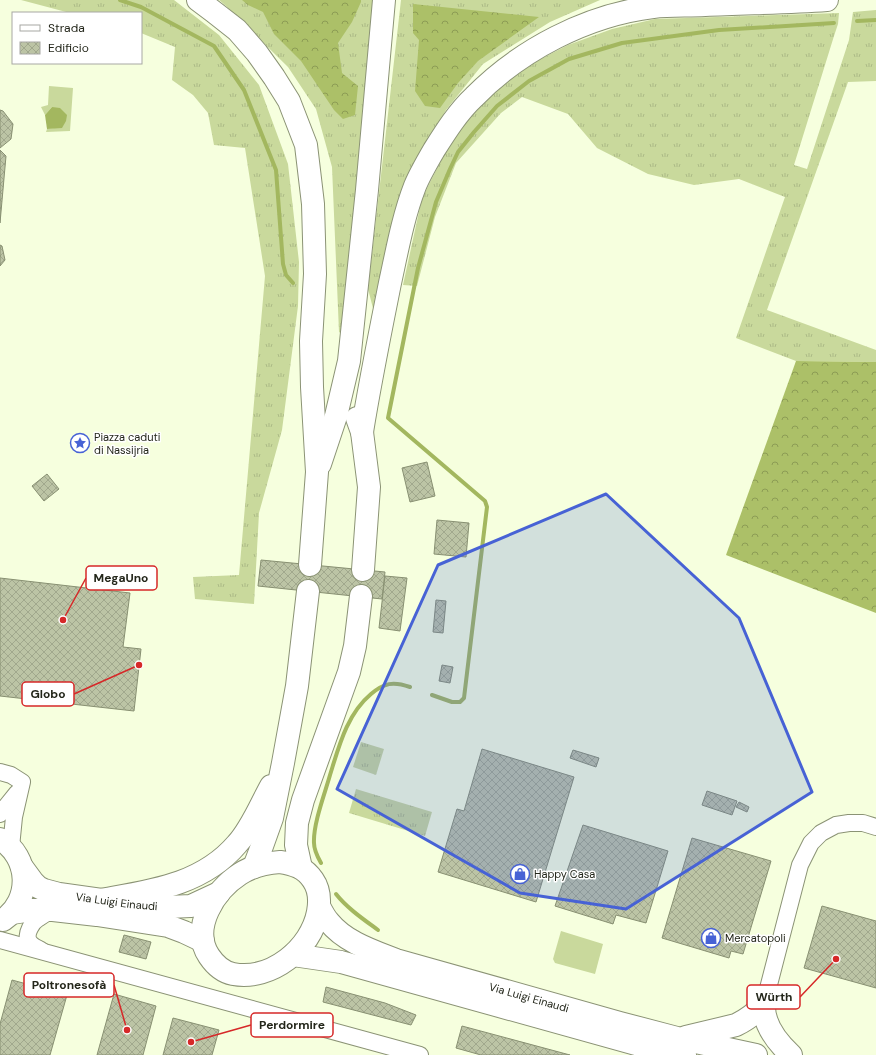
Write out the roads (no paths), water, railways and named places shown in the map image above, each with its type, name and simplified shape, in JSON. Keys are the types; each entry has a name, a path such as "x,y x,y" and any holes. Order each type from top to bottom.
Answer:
{"main road":[{"path":"198,0 236,30 257,53 289,101 306,145 313,204 315,274 311,341 317,472 310,565"},
{"path":"317,472 327,447 336,416 349,361 367,190 384,0"},
{"path":"362,432 373,363 400,236 415,185 428,160 456,117 472,98 490,81 509,65 543,44 596,21 625,12 654,7 827,0"},
{"path":"349,361 352,399 362,432 369,487 363,570"},
{"path":"254,867 272,818 283,763 297,686 308,591"},
{"path":"301,868 296,845 297,824 303,800 349,672 355,646 361,596"},
{"path":"101,900 147,892 178,884 202,874 220,862 238,844 283,763"},
{"name":"Via Luigi Einaudi","path":"5,843 18,856 24,875 23,891 20,899 6,917"},
{"name":"Via Luigi Einaudi","path":"280,862 291,863 301,868 310,875 316,885 319,896 317,919 303,944 293,955 269,970 255,974 242,975 232,974 221,969 213,962 206,952 203,941 205,918 219,893 229,882 254,867 268,863 280,862"},
{"name":"Via Luigi Einaudi","path":"22,867 33,882 44,890 59,894 130,904 168,907 191,906 219,893"},
{"name":"Via Luigi Einaudi","path":"319,906 329,922 346,937 364,948 396,960 620,1023 681,1047"},
{"name":"Via Luigi Einaudi","path":"6,917 32,910 53,910 97,915 168,926 203,941"},
{"name":"Via Luigi Einaudi","path":"293,955 341,962 646,1046 681,1047 756,1055"},
{"path":"681,1047 743,1022 755,1014 764,1004"},
{"path":"764,1004 763,1011 768,1026 774,1036 791,1055"}],"street":[{"path":"0,772 11,775 22,782 14,817 5,843"},
{"path":"0,814 19,790"},
{"path":"764,1004 800,865 811,843 821,833 836,825 863,823 876,827"},
{"path":"44,952 33,946 28,941 27,937 30,929 38,918 53,910"},
{"path":"0,940 420,1055"}],"waterway":[{"path":"120,0 141,7 214,46 244,90 276,170 283,264 286,275 293,283"},
{"path":"857,21 876,20"},
{"path":"432,695 452,702 460,702 464,698 487,507 485,501 388,418 418,268 436,202 458,152 497,106 529,81 569,59 622,43 719,30 834,23"},
{"path":"321,863 314,846 315,827 337,753 350,721 363,702 380,687 389,684 399,684 410,687"},
{"path":"336,894 350,909 378,930"}],"place":[{"name":"Piazza caduti di Nassijria","path":"80,443"},
{"name":"MegaUno","path":"63,620"},
{"name":"Globo","path":"139,665"},
{"name":"Happy Casa","path":"520,874"},
{"name":"Mercatopoli","path":"711,938"},
{"name":"Würth","path":"836,959"},
{"name":"Poltronesofà","path":"127,1030"},
{"name":"Perdormire","path":"191,1042"}]}
